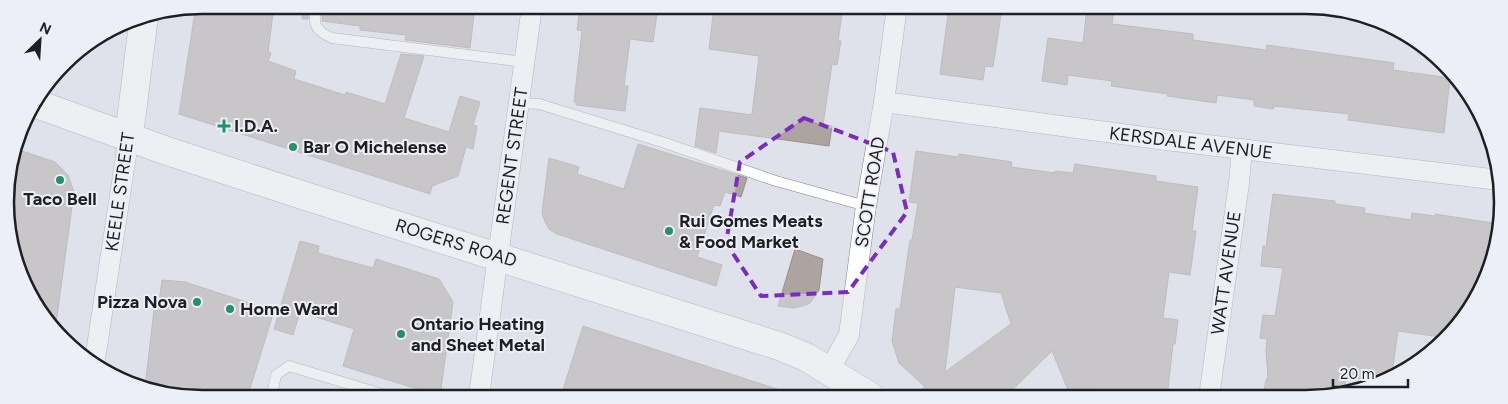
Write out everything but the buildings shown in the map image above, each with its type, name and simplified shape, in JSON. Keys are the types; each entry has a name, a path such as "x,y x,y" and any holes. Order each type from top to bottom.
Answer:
{"main road":[{"name":"KEELE STREET","path":"129,136 143,23"},
{"name":"ROGERS ROAD","path":"40,105 167,151 779,346 806,357 860,390"}],"street":[{"name":"REGENT STREET","path":"481,390 531,14"},
{"name":"SCOTT ROAD","path":"828,372 849,335 866,206 884,102 896,14"},
{"name":"KERSDALE AVENUE","path":"884,102 1166,140 1493,179"},
{"name":"KEELE STREET","path":"95,358 129,136"},
{"name":"WATT AVENUE","path":"1210,390 1239,183 1242,149"}],"lane":[{"path":"314,14 316,26 322,33 332,38 524,62"},
{"path":"519,102 539,104 662,142 776,181 866,206"},
{"path":"273,390 276,375 289,366 369,390"}],"highlighted area":[{"path":"804,118 893,152 907,212 848,292 761,296 726,243 740,162"}],"place":[{"name":"I.D.A.","path":"224,126"},
{"name":"Bar O Michelense","path":"293,147"},
{"name":"Taco Bell","path":"60,180"},
{"name":"Rui Gomes Meats & Food Market","path":"669,231"},
{"name":"Pizza Nova","path":"197,302"},
{"name":"Home Ward","path":"230,309"},
{"name":"Ontario Heating and Sheet Metal","path":"401,334"}]}
